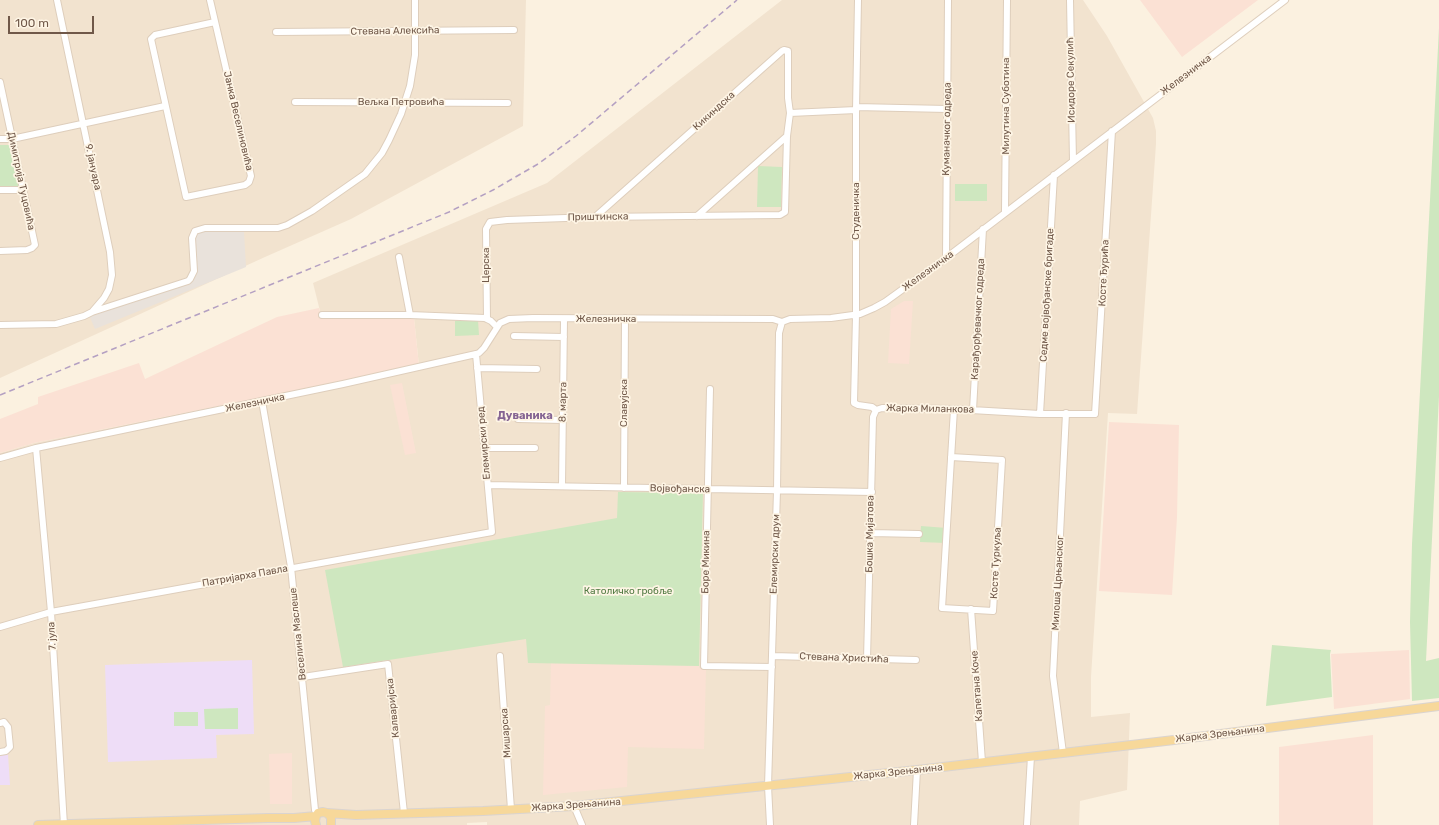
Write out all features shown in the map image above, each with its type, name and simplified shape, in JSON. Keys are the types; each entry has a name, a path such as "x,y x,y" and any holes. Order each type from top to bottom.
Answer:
{"main road":[{"name":"Жарка Зрењанина","path":"38,825 294,818 321,814 404,814 574,806 917,770 1439,706"},
{"name":"Жарка Зрењанина","path":"294,818 315,825 315,821 321,814"},
{"name":"Жарка Зрењанина","path":"321,814 331,817 331,825"},
{"name":"Жарка Зрењанина","path":"331,825 356,815"}],"street":[{"name":"9. јануара","path":"0,325 56,324 75,319 92,312 107,294 112,275 110,252 57,0"},
{"name":"Јанка Веселиновића","path":"210,0 251,176 249,182 245,185 186,197 150,39 155,35 215,22"},
{"path":"92,312 188,281 193,275 194,271 192,238 196,231 205,228 278,228 292,223 312,211 360,178 382,153 405,102 414,63 416,31 415,0"},
{"name":"Студеничка","path":"856,315 856,108 858,0"},
{"name":"Куманачког одреда","path":"946,258 948,0"},
{"name":"Милутина Суботина","path":"1005,212 1007,0"},
{"name":"Исидоре Секулић","path":"1070,0 1072,161"},
{"name":"Железничка","path":"497,327 500,323 513,319 564,318 773,319 782,322 790,319 831,318 856,315 874,308 885,302 946,258 1285,0"},
{"name":"Стевана Алексића","path":"276,32 514,30"},
{"name":"Кикиндска","path":"595,217 784,50 787,50 789,53 788,83 790,113"},
{"name":"Димитрија Туцовића","path":"0,82 35,242 34,247 26,250 0,251"},
{"name":"Вељка Петровића","path":"295,102 508,103"},
{"path":"0,140 12,140 165,106"},
{"path":"790,113 856,108 947,109"},
{"name":"Приштинска","path":"500,220 595,217 780,215 785,212 787,136 790,113"},
{"name":"Косте Ђурића","path":"1095,414 1112,131"},
{"path":"697,216 787,136"},
{"name":"Седме војвођанске бригаде","path":"1040,414 1054,175"},
{"path":"0,190 23,190"},
{"name":"Церска","path":"487,319 486,229 490,222 500,220"},
{"name":"Карађорђевачког одреда","path":"973,410 983,229"},
{"path":"399,257 410,315"},
{"path":"322,315 410,315 487,319 497,327 484,348 476,354"},
{"name":"Жарка Миланкова","path":"856,315 854,403 860,406 872,407 876,410 882,408 954,409 1040,414 1095,414"},
{"name":"8. марта","path":"562,486 564,318"},
{"name":"Славујска","path":"624,318 624,488"},
{"name":"Елемирски друм","path":"770,825 768,786 777,491 779,333 782,322"},
{"path":"514,336 564,337"},
{"name":"Железничка","path":"0,458 36,448 262,401 476,354"},
{"name":"Елемирски ред","path":"476,354 492,532"},
{"path":"477,368 537,369"},
{"name":"Боре Микина","path":"710,389 704,666 772,667"},
{"name":"Веселина Маслеше","path":"262,401 292,567 314,797 321,814"},
{"name":"Косте Туркуља","path":"951,457 1002,460 993,611 942,608 951,457 954,409"},
{"name":"Бошка Мијатова","path":"867,659 873,417 876,410"},
{"name":"Милоша Црњанског","path":"1063,753 1053,676 1066,413"},
{"path":"518,420 563,420"},
{"name":"7. јула","path":"36,448 51,612 64,825"},
{"path":"484,448 535,448"},
{"name":"Војвођанска","path":"488,485 872,492"},
{"name":"Патријарха Павла","path":"0,627 51,612 292,567 492,532"},
{"path":"870,533 919,534"},
{"name":"Капетана Коче","path":"971,610 982,762"},
{"name":"Мишарска","path":"500,656 511,810"},
{"name":"Стевана Христића","path":"772,656 916,660"},
{"name":"Калваријска","path":"303,677 388,664 404,814"},
{"path":"0,723 4,722 8,727 10,747 6,751 0,752"},
{"path":"1027,825 1031,756"},
{"path":"914,825 917,770"},
{"path":"574,806 582,825"}],"shaded area":[{"path":"0,0 526,0 523,126 351,219 0,378"},
{"path":"782,0 1083,0 1107,36 1153,118 1156,131 1156,144 1137,414 1108,413 1091,677 1091,717 1130,713 1127,790 1080,801 1079,825 487,825 487,822 467,823 467,825 0,825 0,453 34,443 419,366 414,318 322,319 313,283 547,183"},
{"path":"1140,0 1258,0 1182,57"},
{"path":"244,232 246,267 95,329 89,315 193,280 196,271 195,240 198,233"},
{"path":"904,301 913,301 909,364 888,363 891,309"},
{"path":"319,308 322,319 414,318 419,366 34,443 0,453 0,419 38,404 38,397 139,363 145,379 277,317"},
{"path":"402,383 416,453 405,455 390,385"},
{"path":"1109,422 1179,425 1177,517 1172,595 1099,591"},
{"path":"1409,650 1410,699 1334,709 1331,654"},
{"path":"252,660 254,734 216,735 217,758 108,762 105,665"},
{"path":"551,663 699,666 699,668 706,669 704,749 628,747 627,787 543,795 545,706 550,705"},
{"path":"1373,735 1373,825 1279,825 1279,747"},
{"path":"292,753 292,804 270,804 269,754"},
{"path":"8,754 10,785 0,785 0,755"}],"green space":[{"path":"1439,28 1439,396 1426,661 1439,658 1439,698 1412,701 1410,622 1412,544"},
{"path":"0,145 10,145 20,188 0,188"},
{"path":"758,166 782,167 781,207 757,207"},
{"path":"955,184 987,184 987,201 955,201"},
{"path":"478,320 479,335 455,336 455,321"},
{"name":"Католичко гробље","path":"618,492 703,493 699,666 528,663 526,639 343,667 325,570 617,518"},
{"path":"921,526 947,528 946,543 920,542"},
{"path":"1272,645 1331,650 1332,697 1266,706"},
{"path":"238,708 238,729 205,729 204,709"},
{"path":"174,712 198,712 198,726 174,726"}],"railway":[{"path":"0,395 449,212 493,190 538,164 576,136 737,0"}],"district":[{"name":"Дуваника","path":"525,416"}]}
